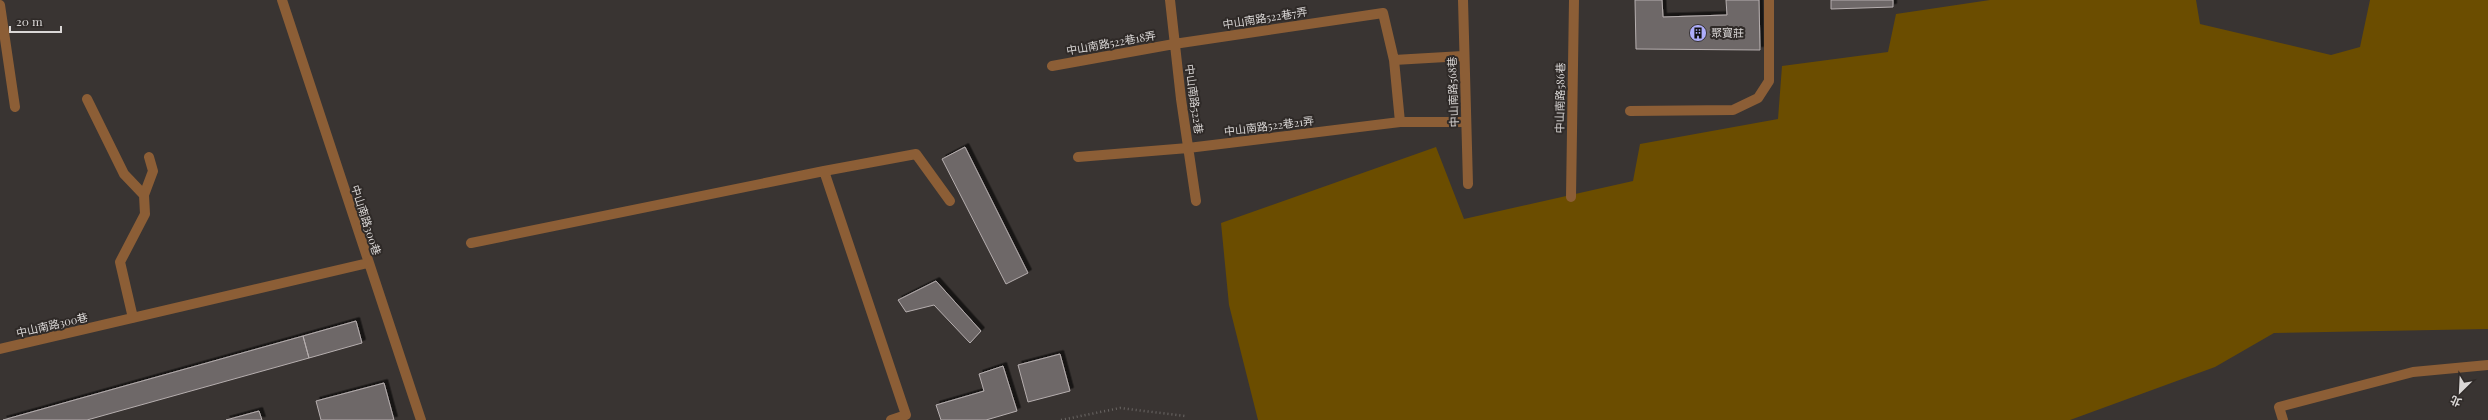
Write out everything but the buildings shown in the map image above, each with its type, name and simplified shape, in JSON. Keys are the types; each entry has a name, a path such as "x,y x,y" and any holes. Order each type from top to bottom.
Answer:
{"street":[{"name":"中山南路300巷","path":"0,349 368,263 282,0"},
{"name":"中山南路522巷","path":"1170,0 1174,44 1196,201"},
{"name":"中山南路568巷","path":"1463,0 1468,184"},
{"name":"中山南路586巷","path":"1571,197 1574,0"},
{"path":"1630,111 1733,110 1758,98 1769,81 1769,0"},
{"path":"0,5 16,107"},
{"name":"中山南路522巷7弄","path":"1174,44 1383,13 1394,60"},
{"name":"中山南路522巷18弄","path":"1052,66 1174,44"},
{"path":"1400,122 1394,60 1464,56"},
{"path":"87,99 124,174 144,195"},
{"name":"中山南路522巷21弄","path":"1078,157 1188,148 1400,122 1466,122"},
{"path":"471,243 824,171 916,154 950,202"},
{"path":"133,318 120,262 145,214 144,195 153,171 149,157"},
{"path":"824,171 906,415 891,420"},
{"path":"368,263 421,420"},
{"path":"2283,420 2279,407 2413,372 2488,365"}],"path":[{"path":"1061,420 1120,408 1185,416"}],"shaded area":[{"path":"1990,0 2196,0 2200,24 2331,55 2360,47 2370,0 2488,0 2488,329 2274,333 2215,367 2070,420 1258,420 1229,305 1221,223 1436,147 1464,219 1633,181 1640,144 1778,119 1782,66 1888,52 1896,14"}],"place":[{"name":"聚寶莊","path":"1698,33"}]}
